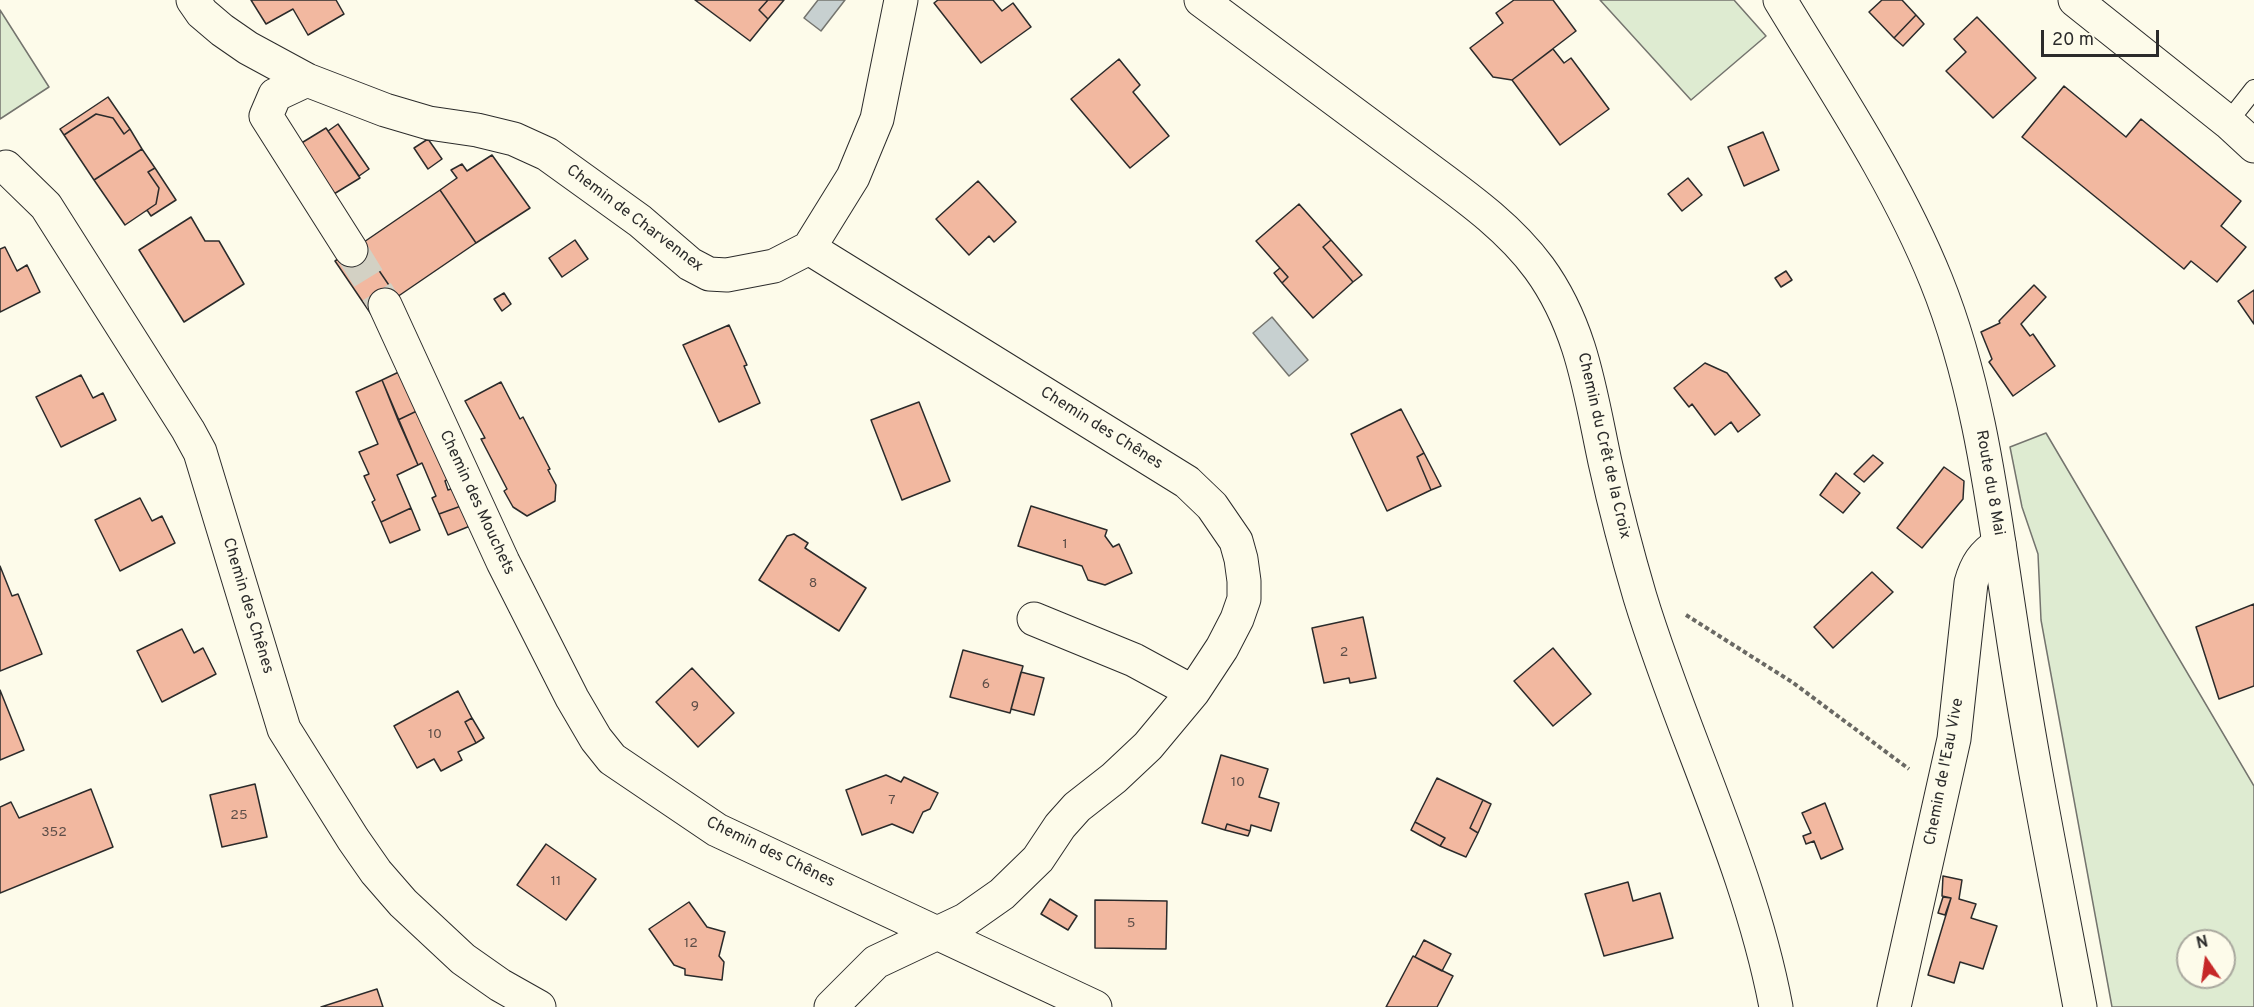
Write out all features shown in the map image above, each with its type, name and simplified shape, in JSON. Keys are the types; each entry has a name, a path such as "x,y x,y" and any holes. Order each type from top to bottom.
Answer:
{"street":[{"name":"Chemin de Charvennex","path":"193,0 202,13 222,30 248,48 307,80 385,110 429,123 477,130 514,139 547,154 640,220 690,264 710,274 727,275 774,266 810,248"},
{"path":"810,248 853,177 877,119 901,0"},
{"name":"Chemin du Crêt de la Croix","path":"1201,0 1480,208 1504,229 1539,268 1561,304 1585,363 1616,506 1641,598 1662,663 1756,922 1776,1007"},
{"name":"Route du 8 Mai","path":"1780,0 1876,160 1908,219 1936,280 1958,344 1976,409 2028,728 2080,1007"},
{"path":"2075,0 2228,122 2254,146"},
{"path":"307,80 275,94 266,116 351,250"},
{"name":"Chemin des Chênes","path":"6,167 46,206 200,452 284,729 376,872 432,931 463,959 500,985 536,1006"},
{"name":"Chemin des Chênes","path":"810,248 1187,482 1212,506 1236,542 1241,559 1244,599 1237,619 1222,648 1193,692 1148,746 1114,778 1077,807 1060,826 1038,859 1021,877 1002,894 965,920 876,962 831,1007"},
{"name":"Chemin des Mouchets","path":"385,305 503,562 572,698"},
{"name":"Chemin de l'Eau Vive","path":"1894,1007 1954,739 1960,701 1971,583 1980,560 1988,550 1999,544"},
{"path":"1034,619 1134,660 1193,692"},
{"name":"Chemin des Chênes","path":"572,698 596,739 612,759 717,830 1095,1007"}],"lane":[{"path":"2228,122 2254,89"}],"path":[{"path":"1641,598 1661,602 1680,611 1792,682 1942,794"}],"green space":[{"path":"1600,0 1734,0 1766,36 1691,100"},
{"path":"0,10 49,87 0,119"},
{"path":"2046,433 2254,786 2254,1007 2112,1007 2041,620 2038,554 2022,507 2010,447"}],"shaded area":[{"path":"818,0 845,0 821,31 804,18"},
{"path":"1272,317 1308,360 1289,376 1253,333"}],"building":[{"path":"251,0 336,0 344,14 308,35 293,9 266,24"},
{"path":"695,0 768,0 759,10 768,19 750,41"},
{"path":"768,0 784,0 768,19 759,10"},
{"path":"938,0 993,0 1002,11 1013,3 1031,27 981,63 934,3"},
{"path":"1514,0 1553,0 1576,31 1512,80 1493,77 1470,48 1503,23 1496,13"},
{"path":"1882,0 1902,0 1916,15 1894,38 1869,12"},
{"path":"1916,15 1924,24 1903,46 1894,38"},
{"path":"1977,17 2036,78 1993,118 1946,71 1966,52 1954,39"},
{"path":"1553,49 1564,63 1571,58 1609,109 1560,145 1512,80"},
{"path":"1119,59 1140,85 1133,92 1169,136 1130,168 1071,99"},
{"path":"2064,86 2126,137 2141,119 2241,201 2221,226 2246,247 2217,282 2191,261 2184,269 2022,137"},
{"path":"108,97 130,129 124,134 113,118 96,114 64,135 60,129"},
{"path":"96,114 113,118 124,134 130,129 142,149 94,180 64,135"},
{"path":"338,124 369,169 359,176 328,131"},
{"path":"326,128 360,178 329,197 295,147"},
{"path":"1763,132 1779,170 1744,186 1728,147"},
{"path":"428,139 442,159 428,169 414,148"},
{"path":"142,149 155,168 148,172 159,188 156,204 125,225 94,180"},
{"path":"492,155 530,208 476,243 440,190 457,178 451,170 462,164 467,171"},
{"path":"155,168 176,200 151,216 147,210 156,204 159,188 148,172"},
{"path":"1688,178 1702,195 1682,211 1668,194"},
{"path":"978,181 1016,222 994,242 989,236 969,255 936,219"},
{"path":"440,190 476,243 397,297 361,244"},
{"path":"1299,204 1331,240 1323,247 1353,282 1313,318 1282,283 1288,277 1256,241"},
{"path":"191,217 205,241 219,241 244,284 184,322 139,250"},
{"path":"575,240 588,259 562,277 549,258"},
{"path":"1331,240 1362,275 1353,282 1323,247"},
{"path":"361,244 397,297 371,314 335,261"},
{"path":"5,247 17,271 27,265 40,292 0,312 0,249"},
{"path":"1280,268 1288,277 1282,283 1274,273"},
{"path":"1786,271 1792,280 1781,287 1775,278"},
{"path":"2034,285 2046,297 2021,324 2030,336 2033,334 2055,366 2013,396 1989,362 1992,359 1981,332 2000,323 1999,321"},
{"path":"2254,290 2254,324 2238,301"},
{"path":"504,293 511,304 502,311 494,299"},
{"path":"729,325 747,365 744,366 760,403 719,422 683,345"},
{"path":"1705,363 1727,373 1760,415 1738,432 1731,422 1715,435 1692,404 1689,407 1674,388"},
{"path":"403,370 421,409 398,420 382,380"},
{"path":"81,375 93,398 103,393 116,420 61,447 36,397"},
{"path":"382,380 418,465 397,475 411,508 381,522 372,502 375,500 364,476 369,474 359,452 378,444 356,392"},
{"path":"501,382 520,419 523,417 556,485 555,501 527,516 513,507 504,491 507,489 481,439 485,438 465,401"},
{"path":"919,402 950,481 902,500 871,420"},
{"path":"421,409 452,477 445,481 448,490 454,488 461,506 439,514 432,498 436,496 422,463 418,465 398,420"},
{"path":"1401,409 1424,453 1417,457 1431,490 1387,511 1351,434"},
{"path":"1424,453 1441,486 1431,490 1417,457"},
{"path":"1873,455 1883,463 1864,482 1854,474"},
{"path":"1944,467 1964,481 1963,499 1922,548 1897,528"},
{"path":"1836,473 1860,493 1843,513 1820,495"},
{"path":"140,498 152,521 162,516 175,543 120,571 95,520"},
{"path":"461,506 470,526 448,535 439,514"},
{"path":"1031,506 1107,530 1105,536 1113,547 1119,544 1132,573 1105,585 1088,580 1082,566 1018,546"},
{"path":"411,508 420,530 390,543 381,522"},
{"path":"794,534 808,543 805,548 866,588 839,631 759,580 787,536"},
{"path":"0,566 12,596 18,594 42,654 0,671"},
{"path":"1872,572 1893,592 1833,648 1814,627"},
{"path":"2254,604 2254,686 2219,699 2196,627"},
{"path":"1363,617 1376,678 1350,683 1349,678 1324,683 1312,628"},
{"path":"182,629 194,653 203,648 216,674 162,702 137,651"},
{"path":"1553,648 1591,694 1553,726 1514,681"},
{"path":"963,650 1023,666 1010,713 950,697"},
{"path":"692,668 734,713 698,747 656,702"},
{"path":"1021,672 1044,678 1034,715 1011,709"},
{"path":"0,690 24,750 0,760"},
{"path":"458,691 472,718 465,722 476,743 458,752 462,760 441,771 434,759 417,768 394,726"},
{"path":"472,718 484,738 476,743 465,722"},
{"path":"1221,755 1268,769 1259,797 1279,803 1271,831 1251,825 1250,831 1227,824 1225,830 1202,823"},
{"path":"886,775 901,782 904,777 938,793 930,809 923,812 913,833 892,824 862,835 846,790"},
{"path":"1437,778 1483,800 1470,828 1478,833 1466,857 1440,846 1445,838 1415,822"},
{"path":"255,784 267,837 222,847 210,795"},
{"path":"91,789 113,847 0,893 0,807 11,802 19,818"},
{"path":"1483,800 1491,804 1478,833 1470,828"},
{"path":"1825,803 1843,849 1821,859 1814,841 1806,844 1803,836 1811,833 1802,813"},
{"path":"1415,822 1445,838 1440,846 1411,830"},
{"path":"1227,824 1250,831 1248,836 1225,830"},
{"path":"546,844 596,879 566,920 517,885"},
{"path":"1943,876 1962,880 1959,899 1976,904 1971,918 1997,926 1983,969 1960,962 1954,983 1928,975 1951,898 1942,896"},
{"path":"1628,882 1633,901 1660,893 1673,938 1604,956 1585,894"},
{"path":"1943,897 1951,898 1945,915 1938,913"},
{"path":"1050,899 1077,916 1068,930 1041,914"},
{"path":"1095,900 1167,901 1166,949 1095,948"},
{"path":"689,902 707,927 725,932 719,956 724,962 722,980 685,975 685,969 674,965 649,929"},
{"path":"1424,940 1451,954 1442,971 1415,957"},
{"path":"1413,956 1453,976 1437,1007 1386,1007"},
{"path":"377,989 383,1007 321,1007"}],"tunnel":[{"path":"351,250 385,305"}]}
